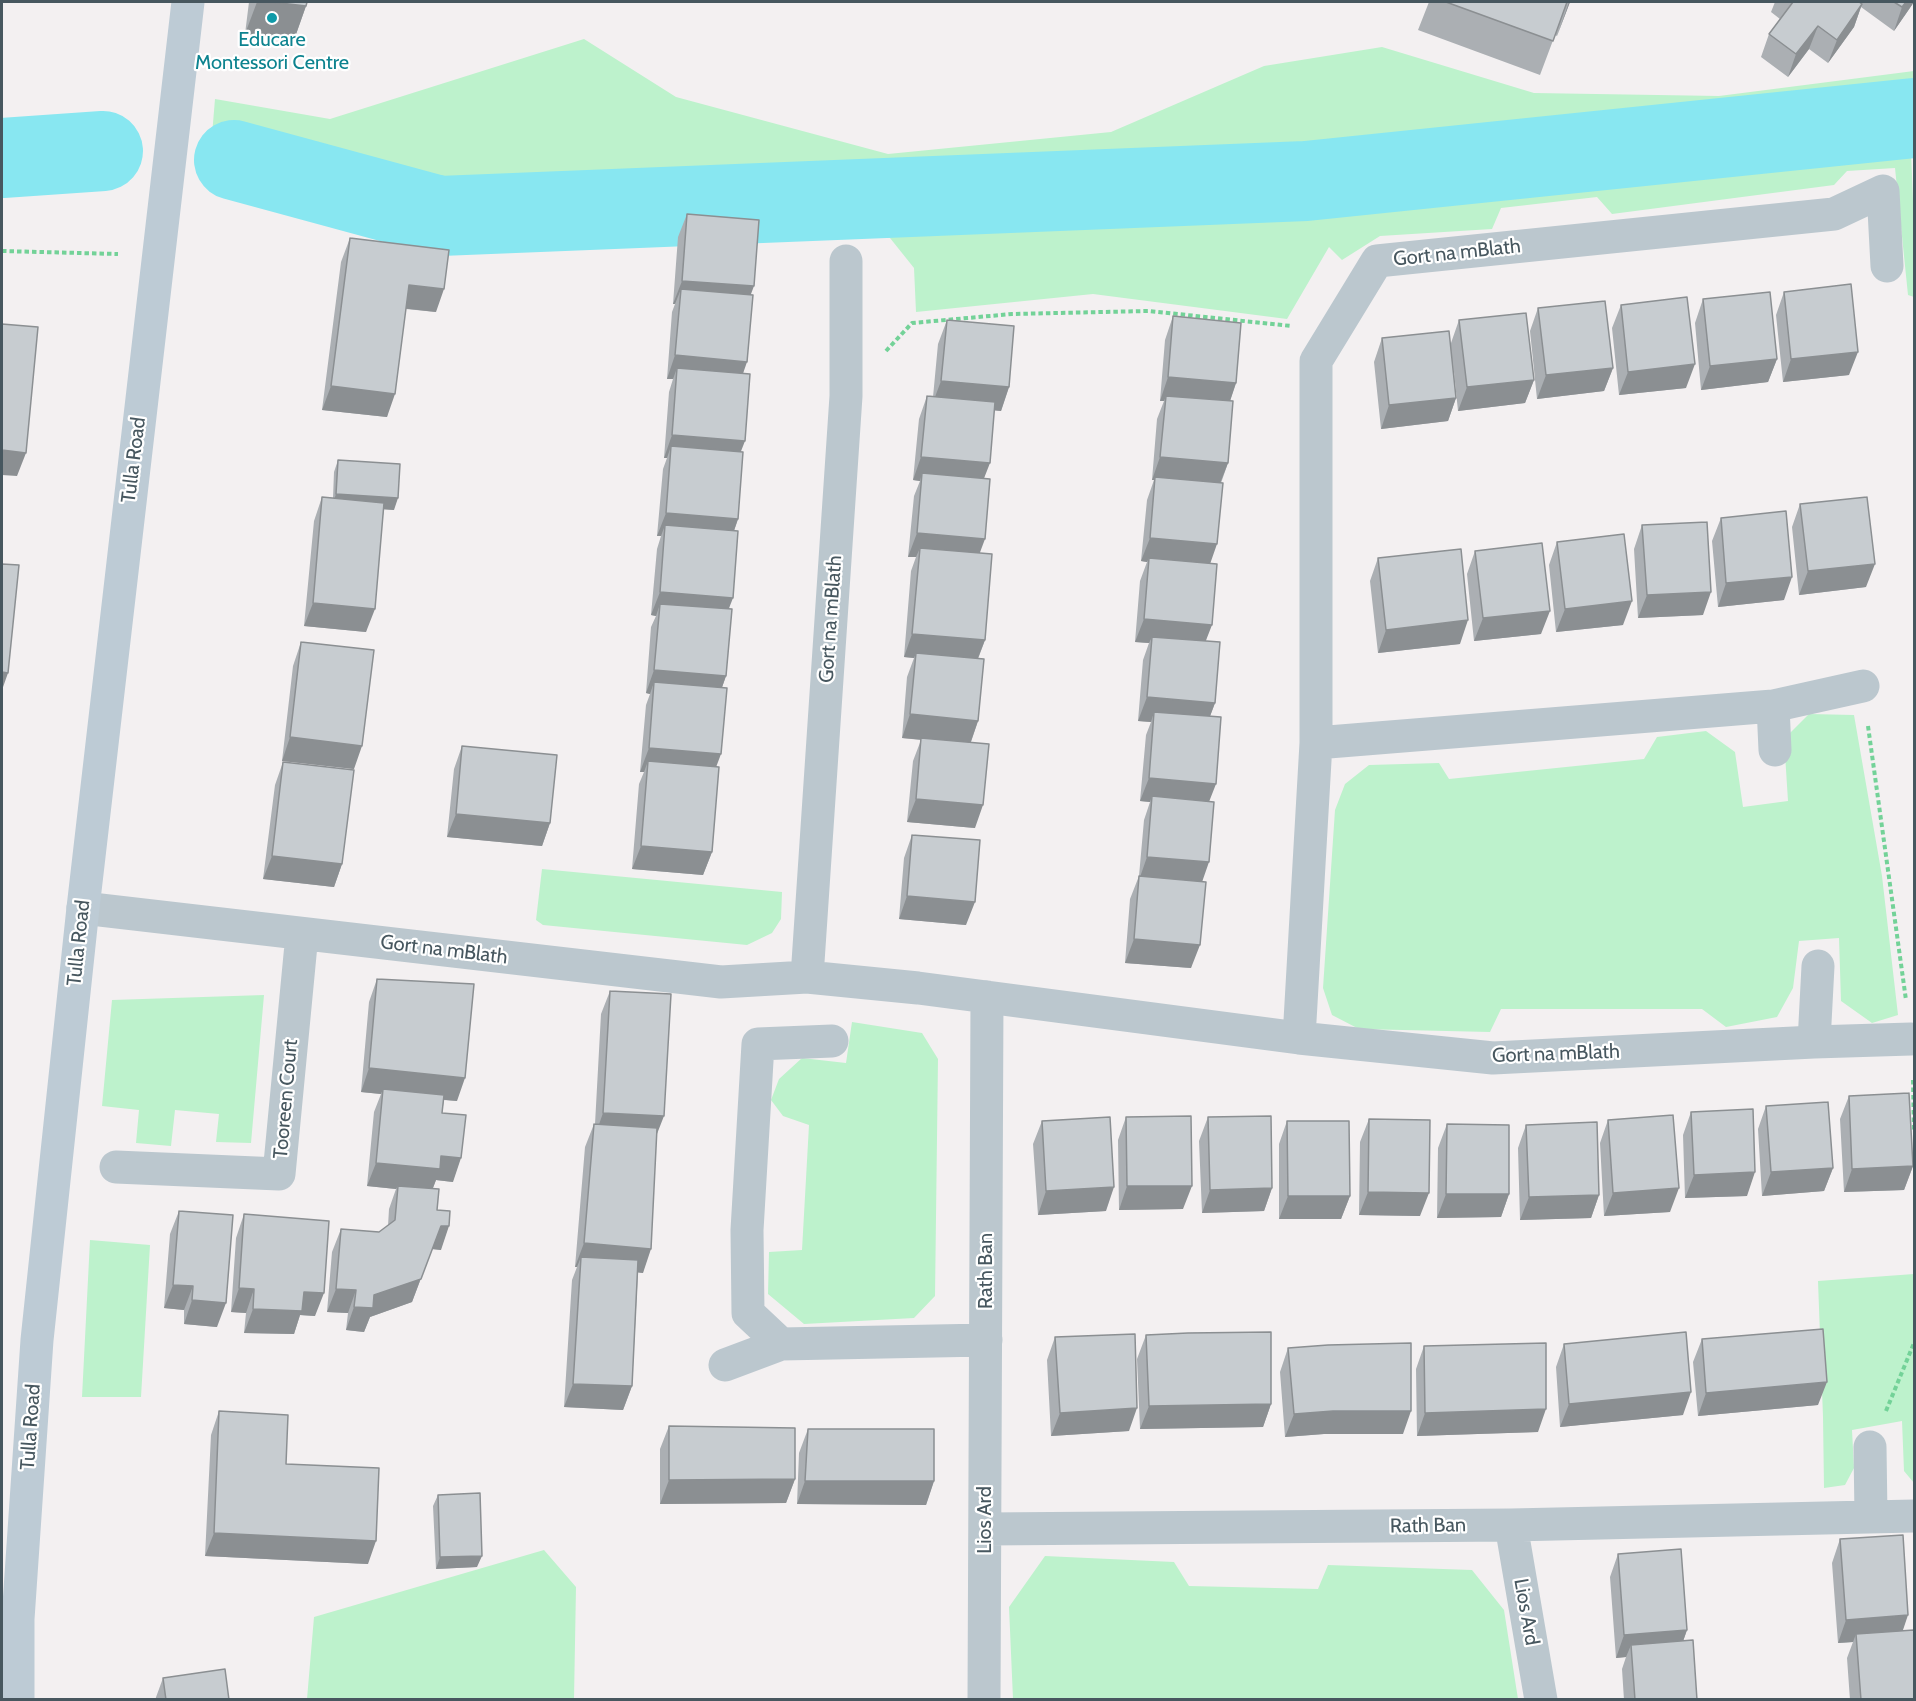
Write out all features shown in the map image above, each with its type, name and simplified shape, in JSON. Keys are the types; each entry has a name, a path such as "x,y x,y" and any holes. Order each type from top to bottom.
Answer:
{"main road":[{"name":"Tulla Road","path":"18,1700 18,1619 37,1340 83,908 188,2"}],"street":[{"name":"Gort na mBlath","path":"1316,361 1377,261 1834,214 1883,191 1887,266"},
{"name":"Gort na mBlath","path":"807,977 846,396 846,261"},
{"path":"1299,1038 1316,743 1316,361"},
{"path":"1316,743 1773,706 1863,686"},
{"path":"1773,706 1775,750"},
{"name":"Gort na mBlath","path":"83,908 721,982 807,977 987,997 1299,1038 1493,1058 1911,1039"},
{"name":"Tooreen Court","path":"116,1167 279,1174 302,934"},
{"path":"1814,1042 1818,966"},
{"name":"Rath Ban","path":"986,1340 987,997"},
{"path":"781,1344 748,1313 747,1230 758,1044 831,1041"},
{"path":"725,1365 781,1344 986,1340"},
{"name":"Lios Ard","path":"984,1700 986,1340"},
{"path":"1870,1447 1871,1516"},
{"name":"Rath Ban","path":"985,1529 1511,1525 1914,1516"},
{"name":"Lios Ard","path":"1511,1525 1541,1700"}],"path":[{"path":"2,251 158,255"},
{"path":"846,396 912,323 1012,314 1149,311 1297,327 1316,361"},
{"path":"1863,686 1911,1039 1914,1132"},
{"path":"1870,1447 1914,1343"}],"green space":[{"path":"584,39 676,97 888,154 1111,132 1264,66 1382,47 1534,93 1719,96 1914,71 1914,136 1016,200 1911,150 1914,297 1908,295 1895,168 1847,171 1834,185 1612,214 1597,197 1501,208 1492,229 1380,236 1342,260 1329,247 1287,319 1093,294 916,312 914,268 890,238 841,229 805,236 796,216 438,241 216,186 212,135 215,99 330,119"},
{"path":"1809,714 1854,715 1882,876 1898,1015 1872,1023 1841,1001 1839,938 1799,941 1793,988 1777,1017 1726,1027 1702,1009 1501,1009 1490,1032 1359,1029 1332,1015 1323,988 1335,810 1345,784 1369,765 1439,763 1449,779 1644,759 1657,737 1706,731 1735,752 1743,807 1788,801 1785,754 1790,733"},
{"path":"542,869 782,892 781,919 772,933 747,945 543,925 536,920"},
{"path":"264,995 251,1143 216,1142 219,1114 175,1110 171,1146 136,1143 139,1110 102,1106 112,1000"},
{"path":"852,1022 922,1033 938,1059 935,1296 914,1318 804,1324 768,1294 769,1252 802,1250 809,1125 783,1116 771,1100 779,1079 802,1058 846,1063"},
{"path":"90,1240 150,1245 141,1397 82,1397"},
{"path":"1914,1274 1914,1483 1904,1471 1902,1421 1852,1430 1854,1468 1845,1485 1824,1488 1818,1281"},
{"path":"544,1550 576,1587 574,1699 307,1699 314,1617"},
{"path":"1045,1556 1174,1562 1189,1586 1318,1589 1328,1565 1472,1570 1504,1610 1518,1699 1013,1699 1009,1607"}],"building":[{"path":"272,2 307,2 306,6"},
{"path":"1446,2 1567,2 1553,41"},
{"path":"1793,2 1859,2 1862,4 1837,40 1818,26 1796,54 1769,34"},
{"path":"1894,2 1906,2 1902,7"},
{"path":"687,214 759,220 754,286 682,281"},
{"path":"350,238 449,250 444,289 409,285 395,394 331,386"},
{"path":"1851,284 1858,352 1791,359 1784,292"},
{"path":"681,289 753,295 747,362 675,355"},
{"path":"1770,292 1777,359 1710,366 1703,299"},
{"path":"1687,297 1695,364 1628,372 1621,305"},
{"path":"1605,301 1613,368 1546,375 1538,308"},
{"path":"1526,313 1534,380 1467,387 1459,320"},
{"path":"1173,316 1241,323 1236,383 1168,377"},
{"path":"947,320 1014,326 1009,387 941,381"},
{"path":"2,324 38,327 26,453 2,450"},
{"path":"1449,331 1456,398 1389,405 1382,338"},
{"path":"677,368 750,374 745,441 672,435"},
{"path":"927,396 995,402 990,463 921,457"},
{"path":"1166,396 1233,401 1228,463 1160,457"},
{"path":"671,446 743,452 738,519 666,513"},
{"path":"338,460 400,464 398,498 336,494"},
{"path":"922,473 990,479 985,539 917,533"},
{"path":"1155,477 1223,483 1217,544 1150,538"},
{"path":"322,497 384,503 375,609 313,603"},
{"path":"1867,497 1875,564 1808,571 1800,504"},
{"path":"1786,511 1792,577 1726,583 1721,518"},
{"path":"1707,522 1711,592 1647,595 1642,525"},
{"path":"665,525 738,531 733,598 660,592"},
{"path":"1624,534 1632,601 1565,609 1557,542"},
{"path":"1542,543 1550,611 1483,618 1475,551"},
{"path":"920,548 992,554 985,640 912,634"},
{"path":"1461,549 1468,620 1386,630 1378,558"},
{"path":"1149,558 1217,564 1212,625 1144,619"},
{"path":"2,564 19,565 8,673 2,672"},
{"path":"660,604 732,609 726,676 654,670"},
{"path":"1152,637 1220,642 1215,703 1147,697"},
{"path":"301,642 374,650 362,746 290,737"},
{"path":"916,653 984,659 978,721 910,714"},
{"path":"654,682 727,688 721,754 649,748"},
{"path":"1154,712 1221,717 1216,784 1149,778"},
{"path":"921,738 989,744 983,805 916,799"},
{"path":"462,746 557,755 550,823 456,814"},
{"path":"648,761 719,767 712,852 641,846"},
{"path":"283,762 354,770 342,864 272,856"},
{"path":"1152,796 1214,802 1209,862 1147,857"},
{"path":"912,835 980,840 975,902 907,896"},
{"path":"1139,876 1206,882 1200,945 1134,939"},
{"path":"377,979 474,984 465,1078 369,1068"},
{"path":"610,991 671,994 664,1116 603,1113"},
{"path":"383,1089 444,1095 442,1113 466,1115 461,1158 441,1156 440,1169 376,1163"},
{"path":"1909,1093 1913,1166 1852,1169 1849,1096"},
{"path":"1828,1102 1833,1168 1771,1172 1766,1106"},
{"path":"1753,1109 1755,1172 1694,1175 1691,1112"},
{"path":"1673,1115 1679,1188 1613,1193 1608,1120"},
{"path":"1191,1116 1192,1186 1127,1186 1126,1117"},
{"path":"1271,1116 1272,1188 1210,1190 1208,1117"},
{"path":"1110,1117 1114,1187 1046,1191 1042,1121"},
{"path":"1369,1119 1430,1120 1429,1193 1368,1192"},
{"path":"1287,1121 1349,1121 1350,1196 1288,1196"},
{"path":"1597,1122 1599,1195 1529,1197 1526,1125"},
{"path":"594,1124 657,1128 651,1249 584,1243"},
{"path":"1447,1124 1509,1125 1509,1194 1446,1194"},
{"path":"398,1186 439,1189 437,1210 450,1211 449,1226 441,1226 421,1279 374,1295 373,1308 354,1307 356,1290 336,1289 341,1229 379,1232 395,1220"},
{"path":"179,1211 233,1215 226,1303 192,1300 193,1286 173,1285"},
{"path":"244,1214 329,1221 324,1293 304,1292 302,1311 253,1309 254,1289 239,1288"},
{"path":"581,1257 638,1260 632,1386 573,1384"},
{"path":"1823,1329 1827,1382 1706,1393 1702,1339"},
{"path":"1271,1332 1271,1404 1149,1406 1146,1335"},
{"path":"1686,1332 1691,1392 1569,1404 1564,1344"},
{"path":"1135,1334 1137,1408 1060,1413 1055,1337"},
{"path":"1411,1343 1411,1411 1333,1411 1294,1414 1288,1348"},
{"path":"1546,1343 1546,1409 1425,1413 1424,1346"},
{"path":"219,1411 288,1415 286,1464 379,1468 376,1541 214,1533"},
{"path":"669,1426 795,1428 795,1479 669,1480"},
{"path":"808,1429 934,1429 934,1481 805,1481"},
{"path":"480,1493 482,1556 440,1557 438,1495"},
{"path":"1903,1535 1908,1615 1846,1620 1840,1539"},
{"path":"1681,1549 1687,1630 1624,1635 1618,1554"},
{"path":"1914,1630 1914,1700 1861,1700 1856,1634"},
{"path":"1693,1640 1697,1700 1635,1700 1631,1645"},
{"path":"225,1669 229,1700 166,1700 163,1678"}],"waterway":[{"path":"234,160 440,216 1306,181 1914,118"},
{"path":"2,158 103,151"}],"place":[{"name":"Educare Montessori Centre","path":"272,18"}]}
